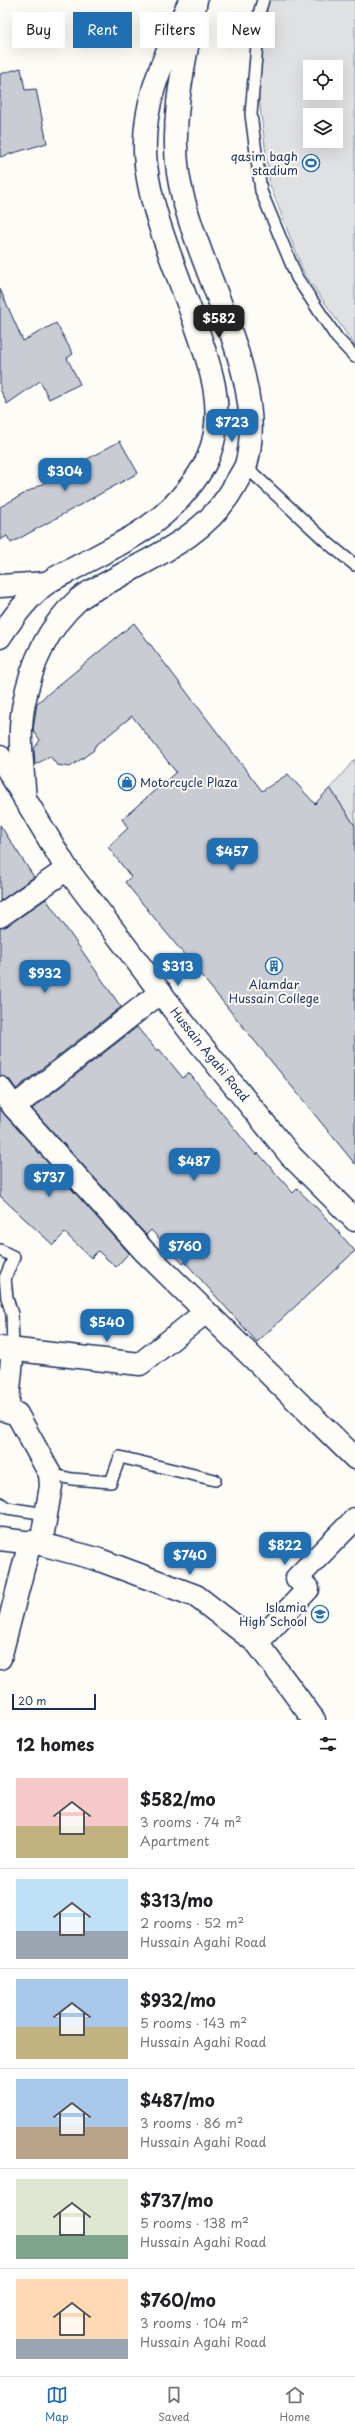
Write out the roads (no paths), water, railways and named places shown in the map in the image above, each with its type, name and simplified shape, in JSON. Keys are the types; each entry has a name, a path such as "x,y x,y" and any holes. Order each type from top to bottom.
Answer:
{"street":[{"path":"0,637 23,606 47,583 144,532 160,519 177,502 197,478 211,452 216,425 217,399 212,370 155,208 146,165 146,123 156,76 190,0"},
{"path":"25,800 22,741 23,708 43,643 60,619 80,599 192,535 214,515 232,490 245,466 250,440 250,413 244,378 184,206 178,171 176,129 180,91 196,0"},
{"path":"0,586 47,583"},
{"name":"Hussain Agahi Road","path":"0,757 67,869 161,992 291,1156 355,1220"},
{"path":"0,916 67,869"},
{"path":"14,1107 161,992"},
{"path":"0,1088 14,1107 144,1251 355,1458"},
{"path":"0,1658 35,1543 46,1514 51,1486 50,1474 17,1414 7,1411 6,1349 140,1364 206,1312"},
{"path":"257,1643 308,1589 297,1578 355,1519"},
{"path":"0,1538 35,1543 97,1559 196,1596 257,1643 314,1720"}],"lane":[{"path":"263,0 260,10 251,114 261,191 297,278 337,338 355,357"},
{"path":"245,466 329,544 355,565"},
{"path":"0,1250 14,1257 5,1278 7,1298 12,1314 6,1349"},
{"path":"50,1474 72,1479 111,1482 120,1457 215,1480"},
{"path":"0,1503 7,1508 46,1514"}],"place":[{"name":"qasim bagh stadium","path":"311,163"},
{"name":"Motorcycle Plaza","path":"127,782"},
{"name":"Alamdar Hussain College","path":"274,966"},
{"name":"Islamia High School","path":"320,1614"}]}
